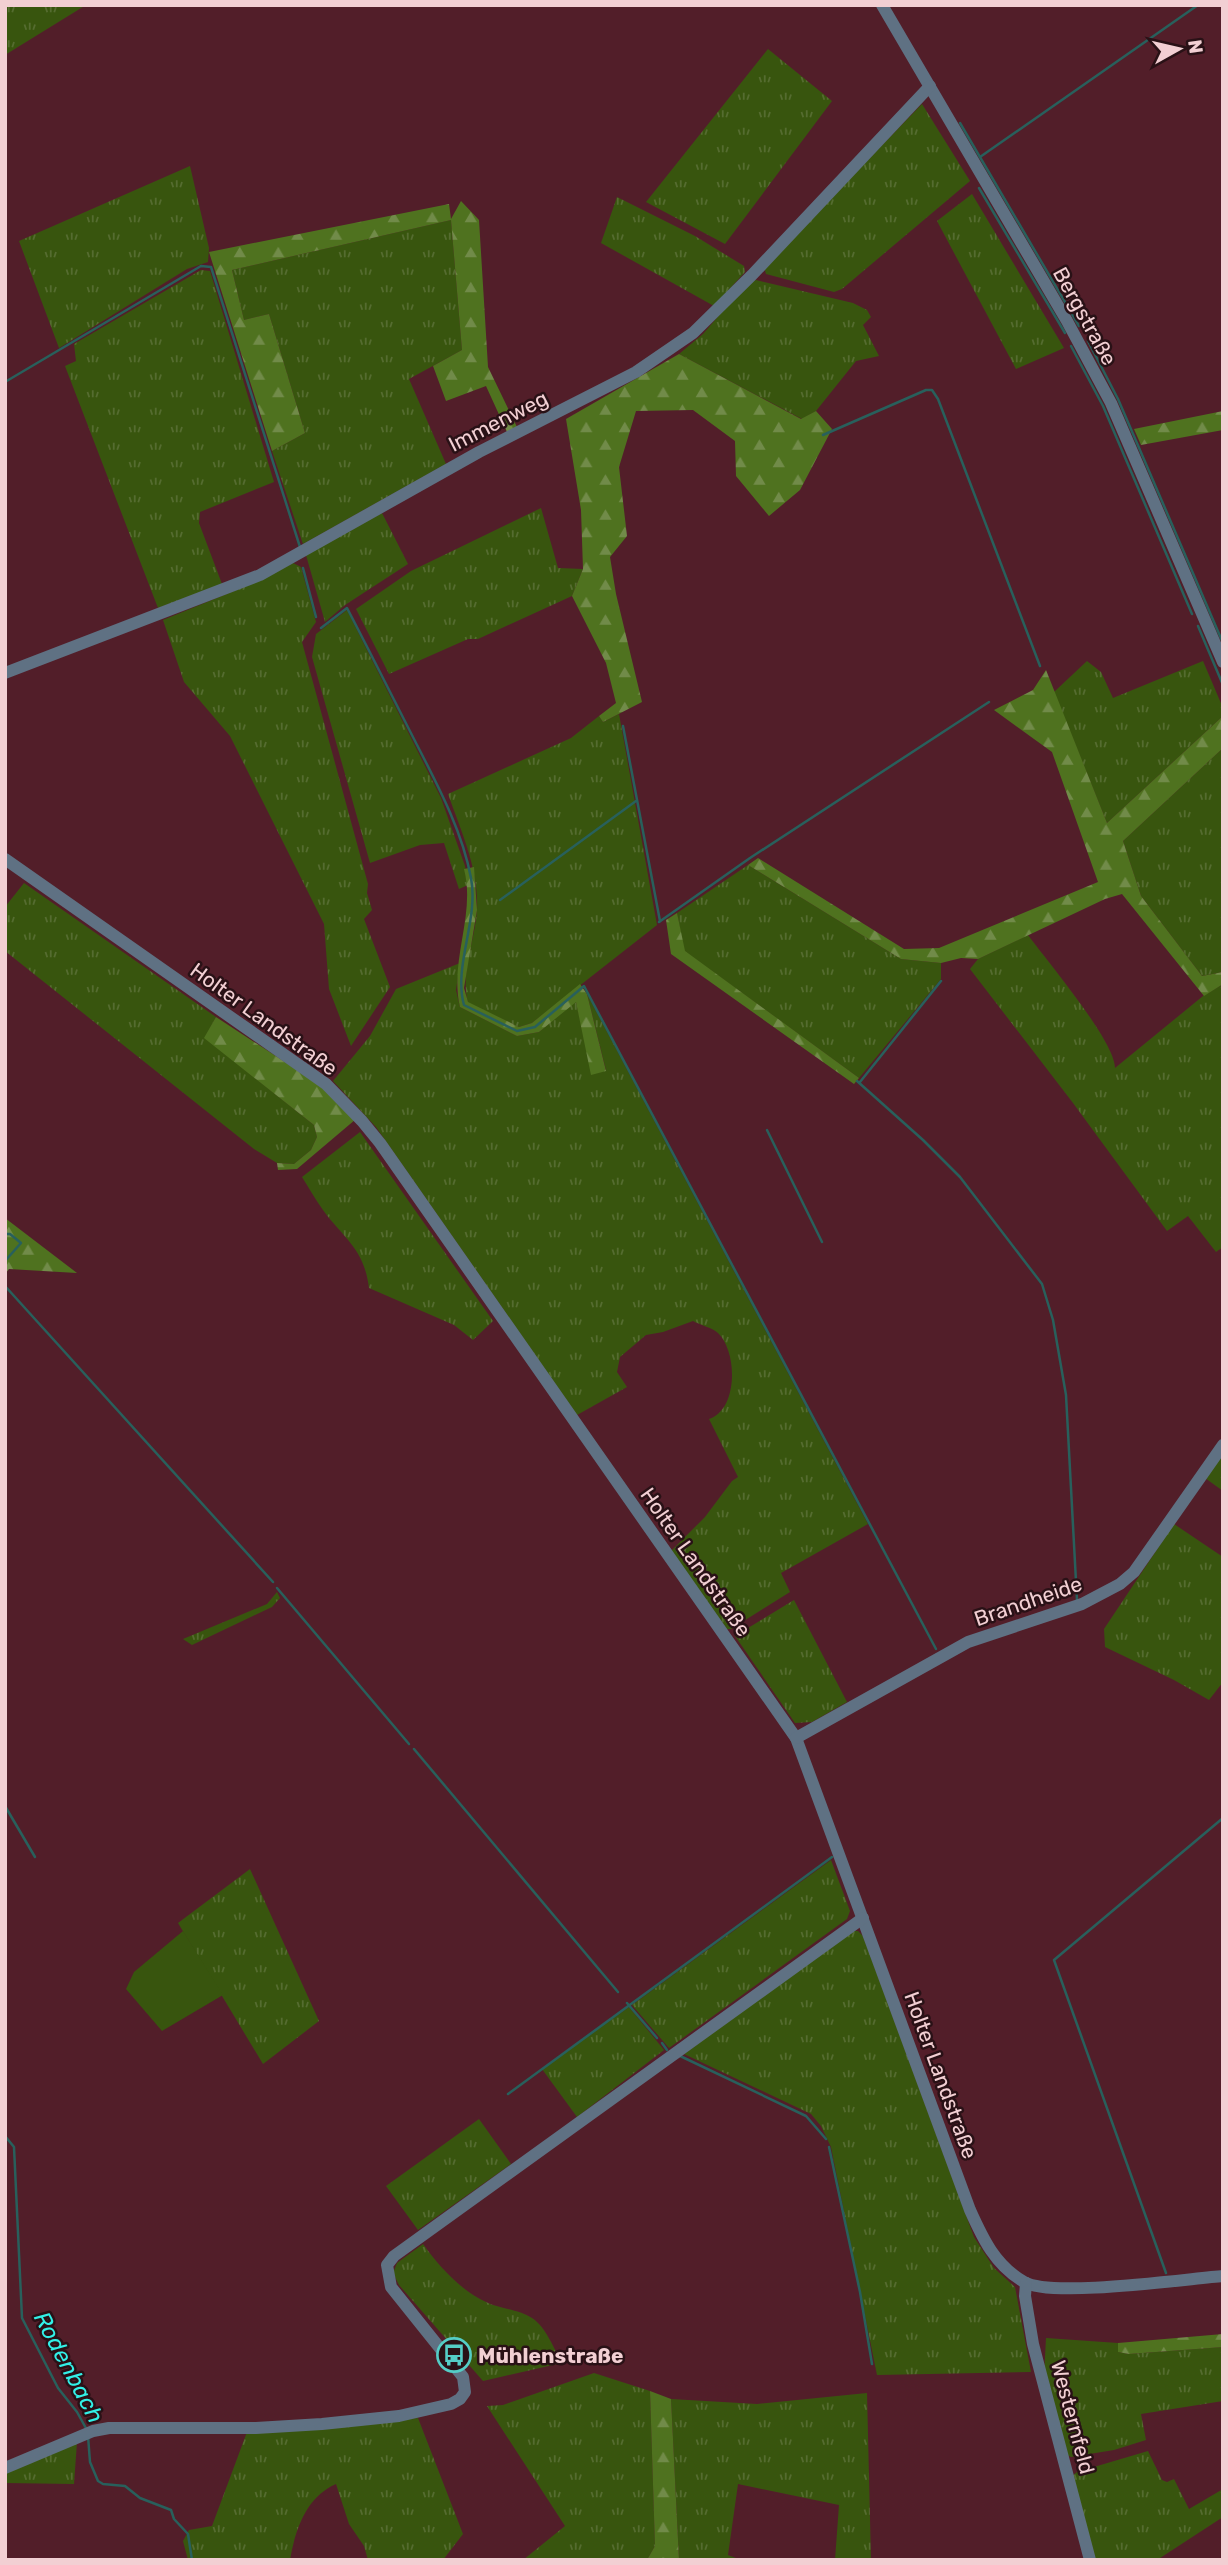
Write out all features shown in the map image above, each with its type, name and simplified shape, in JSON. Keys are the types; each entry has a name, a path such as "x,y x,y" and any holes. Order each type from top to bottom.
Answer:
{"street":[{"name":"Bergstraße","path":"882,5 1072,329 1111,403 1223,662"},
{"name":"Immenweg","path":"5,673 260,575 479,452 636,372 693,333 752,275 930,86"},
{"name":"Holter Landstraße","path":"5,859 326,1084 380,1143 796,1738 970,2210 986,2247 999,2263 1026,2283 1050,2288 1223,2276"},
{"name":"Brandheide","path":"796,1738 968,1642 1082,1604 1120,1584 1134,1572 1223,1445"},
{"path":"5,2468 87,2434 122,2426 256,2428 322,2424 399,2416 451,2404 460,2399 465,2392 463,2377 391,2287 387,2265 394,2256 863,1918"},
{"name":"Westernfeld","path":"1026,2283 1025,2296 1033,2344 1090,2560"}],"green space":[{"path":"5,5 86,5 5,55"},
{"path":"768,49 832,101 725,244 646,202"},
{"path":"922,104 970,181 842,289 834,292 766,274 764,267"},
{"path":"190,166 209,248 208,262 187,269 59,348 19,241"},
{"path":"972,194 1064,348 1016,369 937,221"},
{"path":"617,197 695,236 744,266 745,272 714,306 601,243"},
{"path":"461,201 479,220 488,367 517,427 507,432 486,386 446,401 433,366 462,350 451,220 232,270 244,320 269,314 305,433 272,451 209,252 449,204 451,219"},
{"path":"451,220 462,350 409,379 446,464 303,544 272,451 305,433 269,314 244,320 232,270"},
{"path":"201,270 210,271 274,482 200,512 199,523 222,584 158,608 65,366 76,361 74,344"},
{"path":"756,280 853,303 867,310 871,317 863,325 879,356 856,361 816,411 802,419 679,354 703,334 746,284"},
{"path":"679,354 801,419 816,411 832,429 800,490 769,516 736,476 735,441 693,410 636,411 619,467 627,536 610,557 616,594 642,702 603,722 599,716 616,703 606,663 572,596 583,569 581,510 566,419"},
{"path":"1223,411 1223,430 1141,445 1134,429"},
{"path":"541,508 558,568 583,569 572,596 478,639 468,639 389,674 356,609 411,571"},
{"path":"382,513 408,564 345,605 325,622 306,555"},
{"path":"293,563 301,567 316,622 302,642 368,884 367,893 372,910 364,919 390,987 351,1046 329,989 324,924 230,736 184,682 163,620 261,580"},
{"path":"347,610 441,798 465,866 468,885 459,889 444,843 420,845 370,863 312,657 316,634"},
{"path":"1087,661 1101,672 1113,698 1203,661 1223,708 1223,716 1107,823 1054,692"},
{"path":"1046,670 1107,823 1223,716 1223,748 1123,841 1141,896 1202,976 1223,972 1223,984 1204,996 1122,894 1105,899 978,959 961,958 941,963 901,959 748,865 758,858 904,949 939,948 1098,882 1052,752 994,710 1033,690"},
{"path":"619,714 657,925 532,1023 519,1027 468,1003 466,980 476,922 477,895 468,850 448,794 571,738 599,716 603,722"},
{"path":"1223,748 1223,972 1202,976 1141,896 1123,841"},
{"path":"748,865 901,959 941,963 941,979 859,1078 684,951 677,913"},
{"path":"474,867 477,910 464,988 468,1002 519,1027 532,1023 580,984 587,994 606,1071 591,1075 576,1002 539,1032 517,1036 460,1007 458,972 467,904 464,869"},
{"path":"24,883 216,1017 205,1038 314,1125 317,1137 311,1150 294,1164 277,1163 254,1149 5,951 5,907"},
{"path":"677,913 685,951 859,1078 854,1084 671,954 666,920"},
{"path":"1028,935 1104,1039 1115,1068 1203,996 1223,984 1223,1247 1216,1252 1188,1216 1167,1231 970,969 978,959"},
{"path":"460,963 456,990 460,1007 517,1036 539,1032 576,1001 592,1074 606,1070 587,994 868,1524 781,1573 790,1592 731,1629 727,1629 671,1551 705,1517 738,1477 709,1419 719,1414 730,1393 732,1366 725,1342 716,1331 693,1321 646,1335 620,1357 617,1372 627,1387 577,1415 376,1127 333,1081 370,1036 396,989"},
{"path":"216,1017 323,1087 356,1119 297,1169 278,1170 277,1163 294,1164 311,1150 317,1137 314,1125 204,1038"},
{"path":"360,1132 493,1321 473,1340 454,1325 369,1288 358,1253 323,1210 302,1177"},
{"path":"5,1218 77,1273 9,1269 5,1274"},
{"path":"1223,1453 1223,1491 1205,1478"},
{"path":"1174,1524 1223,1557 1223,1682 1209,1700 1105,1647 1104,1629"},
{"path":"277,1592 280,1598 272,1607 192,1645 183,1639 267,1604"},
{"path":"794,1600 847,1702 812,1722 795,1723 735,1636"},
{"path":"831,1860 850,1911 847,1919 669,2048 632,2005"},
{"path":"250,1869 319,2021 263,2064 178,1923"},
{"path":"183,1931 223,1995 162,2031 126,1989 134,1972"},
{"path":"853,1931 858,1931 863,1936 974,2237 994,2268 1015,2287 1031,2372 877,2375 831,2147 821,2126 811,2114 684,2054"},
{"path":"629,2007 664,2050 577,2117 542,2069"},
{"path":"479,2119 511,2164 418,2230 386,2186"},
{"path":"423,2244 443,2269 468,2291 486,2302 521,2313 537,2322 562,2363 483,2381 399,2285 393,2273 397,2263"},
{"path":"1223,2334 1223,2347 1129,2354 1118,2352 1118,2343"},
{"path":"1046,2338 1118,2343 1118,2352 1129,2354 1223,2347 1223,2401 1141,2414 1146,2440 1114,2450 1071,2457 1067,2455 1044,2376"},
{"path":"594,2373 650,2391 655,2546 647,2560 523,2560 565,2526 487,2406 503,2405"},
{"path":"650,2391 671,2399 679,2560 647,2560 655,2546"},
{"path":"867,2393 871,2560 835,2560 839,2505 738,2484 728,2555 741,2560 679,2560 671,2399 757,2404"},
{"path":"418,2418 463,2534 443,2560 368,2560 364,2546 349,2524 336,2484 317,2497 310,2506 299,2526 290,2560 188,2560 183,2541 189,2530 212,2526 247,2432"},
{"path":"77,2442 74,2484 5,2483 5,2471"},
{"path":"1148,2451 1162,2480 1167,2482 1174,2479 1189,2509 1223,2489 1223,2517 1157,2560 1093,2560 1072,2476 1077,2472"}],"waterway":[{"path":"980,157 1198,5"},
{"path":"960,123 1079,326"},
{"path":"979,188 1065,333"},
{"path":"5,382 201,266 211,267 300,547"},
{"path":"1088,341 1118,399 1223,643"},
{"path":"1071,346 1103,406 1192,614"},
{"path":"823,435 926,390 932,390 938,399 1040,666"},
{"path":"303,568 316,617"},
{"path":"321,628 347,608 432,774 462,842 473,894 463,959 461,990 464,1005 517,1031 535,1027 584,986 936,1649"},
{"path":"1198,626 1223,685"},
{"path":"659,922 750,858 989,702"},
{"path":"623,726 660,921"},
{"path":"500,900 636,801"},
{"path":"860,1082 941,981"},
{"path":"857,1081 960,1177 1042,1284 1053,1320 1066,1395 1077,1600"},
{"path":"767,1130 822,1242"},
{"path":"5,1234 10,1234 21,1243 5,1261"},
{"path":"5,1286 273,1582"},
{"path":"277,1588 409,1744"},
{"path":"414,1749 618,1992"},
{"path":"5,1806 35,1857"},
{"path":"1166,2273 1054,1960 1223,1818"},
{"path":"508,2094 832,1857"},
{"path":"627,2003 657,2038"},
{"path":"662,2043 667,2050"},
{"path":"678,2055 806,2116 826,2139"},
{"name":"Rodenbach","path":"5,2136 14,2147 22,2318 58,2388 87,2430"},
{"path":"829,2147 860,2292 872,2364"},
{"name":"Rodenbach","path":"88,2436 90,2462 98,2481 125,2486 140,2498 171,2510 174,2519 188,2534 192,2560"}],"place":[{"name":"Mühlenstraße","path":"454,2355"}]}
